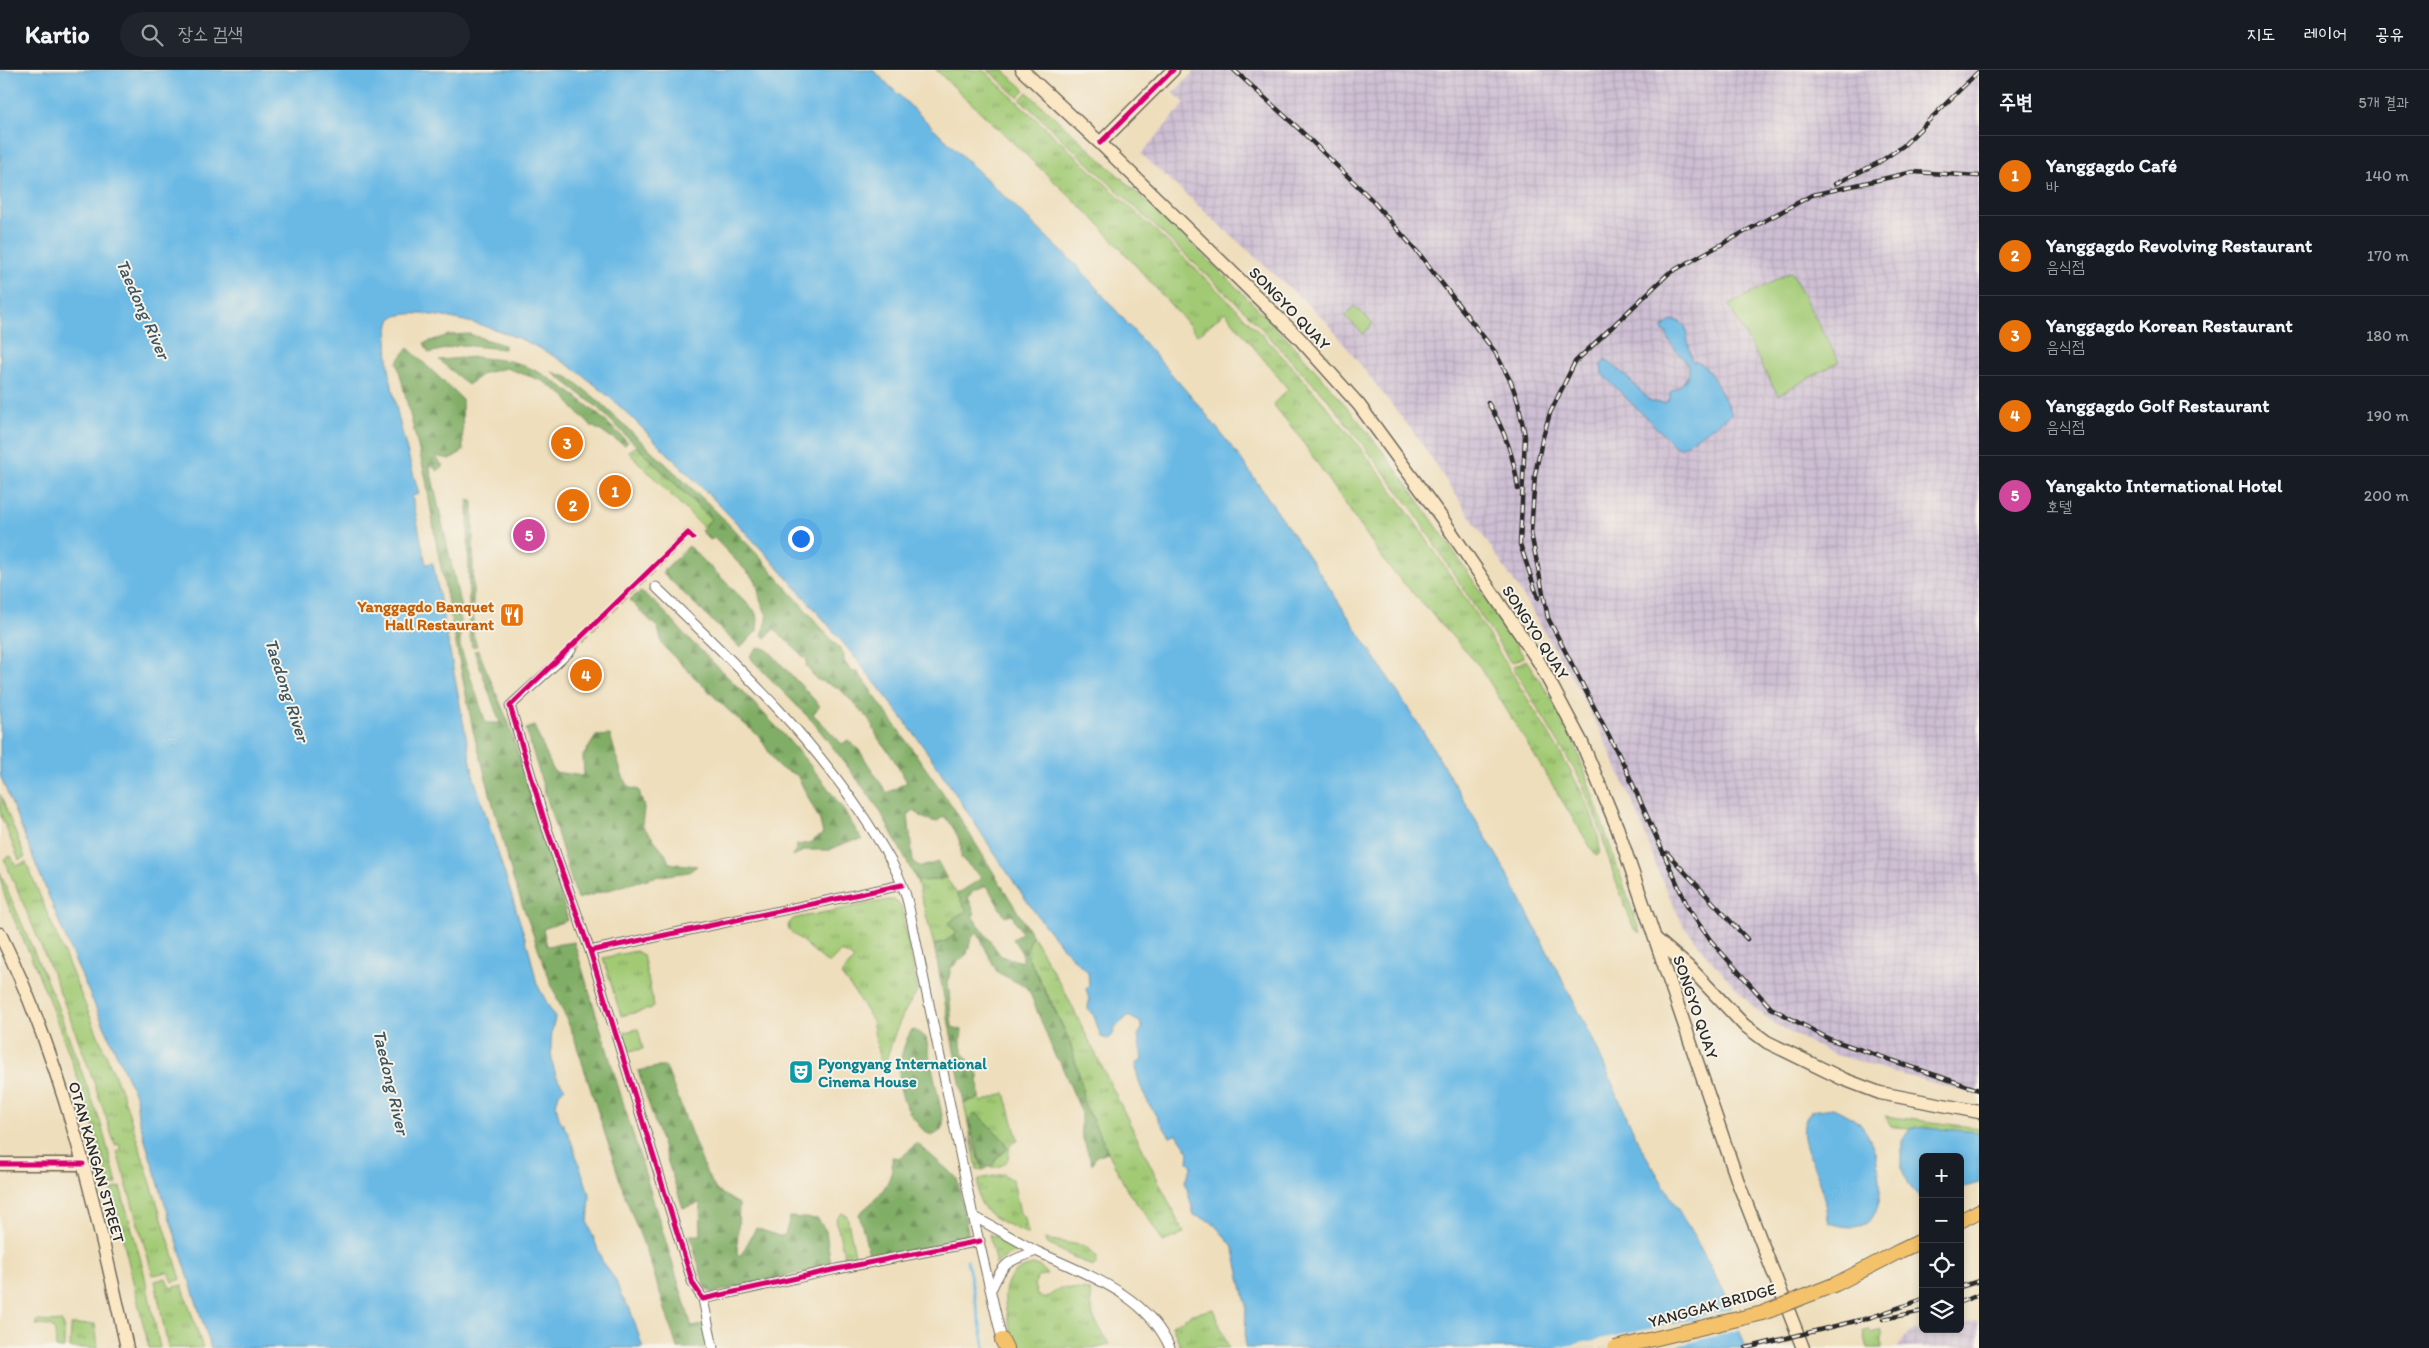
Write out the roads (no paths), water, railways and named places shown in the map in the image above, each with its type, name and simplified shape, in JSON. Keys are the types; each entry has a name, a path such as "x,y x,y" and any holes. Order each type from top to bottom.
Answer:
{"main road":[{"name":"SONGYO QUAY","path":"1022,70 1100,143 1299,338 1359,405 1441,517 1539,662 1582,743 1617,827 1739,1185 1803,1348"},
{"path":"1100,143 1173,70"},
{"name":"OTAN KANGAN STREET","path":"0,934 73,1122 94,1199 127,1348"},
{"path":"1656,939 1692,970 1744,1025 1767,1042 1843,1079 1880,1093 1979,1112"},
{"path":"0,1164 83,1164"},
{"path":"1964,1219 1979,1211"},
{"name":"YANGGAK BRIDGE","path":"1615,1348 1763,1313 1836,1284 1919,1242"}],"street":[{"path":"656,587 759,688 808,741 854,802 886,853 902,885 908,903 973,1216 992,1288 1004,1346"},
{"path":"571,650 510,706 546,826 590,951 687,1266 693,1284 703,1299 713,1348"},
{"path":"590,951 902,885"},
{"path":"973,1216 1036,1251 1118,1290 1138,1305 1153,1322 1170,1348"},
{"path":"703,1299 837,1269 980,1242"},
{"path":"992,1288 1004,1265 1013,1259 1036,1251"}],"water":[{"name":"Taedong River","path":"0,70 873,70 1079,268 1202,409 1241,459 1319,572 1421,728 1500,861 1589,1031 1639,1144 1694,1236 1728,1299 1746,1348 1245,1348 1246,1304 1233,1246 1212,1222 1194,1215 1185,1181 1192,1166 1188,1162 1189,1152 1177,1134 1170,1137 1148,1102 1137,1074 1136,1064 1142,1059 1138,1035 1142,1029 1140,1022 1128,1016 1116,1027 1112,1036 1108,1039 1101,1037 1094,1016 1088,1009 1089,999 1086,989 1089,986 1088,972 1054,937 1034,912 925,748 857,660 770,558 708,493 632,418 585,377 540,348 490,328 431,315 406,314 391,318 387,334 391,378 402,431 419,494 412,496 426,564 433,563 474,778 529,950 537,984 555,1018 551,1054 555,1073 565,1088 559,1094 556,1104 559,1118 569,1135 590,1196 588,1223 603,1263 615,1279 622,1297 630,1309 643,1348 211,1348 147,1147 138,1116 136,1097 74,959 0,775"},
{"path":"1672,320 1681,322 1685,326 1692,361 1701,364 1710,373 1732,414 1681,448 1676,447 1602,374 1601,365 1605,359 1622,372 1651,402 1666,403 1670,398 1670,392 1682,383 1688,375 1685,361 1669,341 1667,333 1663,332 1663,327"},
{"path":"1833,1108 1862,1126 1873,1148 1880,1178 1878,1206 1872,1218 1863,1225 1855,1227 1829,1223 1820,1183 1805,1144 1804,1127 1811,1111"},
{"path":"1911,1127 1979,1132 1979,1183 1964,1187 1964,1153 1919,1153 1919,1196 1911,1188 1902,1170 1902,1141"}],"waterway":[{"path":"967,1260 985,1348"}],"tunnel":[{"path":"571,650 688,533 693,538"}],"railway":[{"path":"1234,70 1299,129 1370,198 1420,255 1495,352 1511,382 1518,402 1525,436 1520,544 1538,598"},
{"path":"1835,184 1878,163 1903,146 1979,71"},
{"path":"1979,176 1913,172 1812,195 1669,273 1575,362 1550,413 1542,440 1535,475 1531,533 1548,618 1624,765 1689,910 1711,941 1771,1008 1829,1039 1979,1090"},
{"path":"1488,403 1508,444 1518,489"},
{"path":"1667,853 1747,939"},
{"path":"1964,1286 1979,1281"},
{"path":"1964,1301 1979,1295"},
{"path":"1746,1348 1872,1317 1919,1300"},
{"path":"1883,1319 1919,1312"}],"place":[{"name":"Yanggagdo Korean Restaurant","path":"567,443"},
{"name":"Yanggagdo Café","path":"615,491"},
{"name":"Yanggagdo Revolving Restaurant","path":"573,505"},
{"name":"Yangakto International Hotel","path":"529,535"},
{"name":"Yanggagdo Banquet Hall Restaurant","path":"512,615"},
{"name":"Yanggagdo Golf Restaurant","path":"586,675"},
{"name":"Pyongyang International Cinema House","path":"801,1072"}]}
